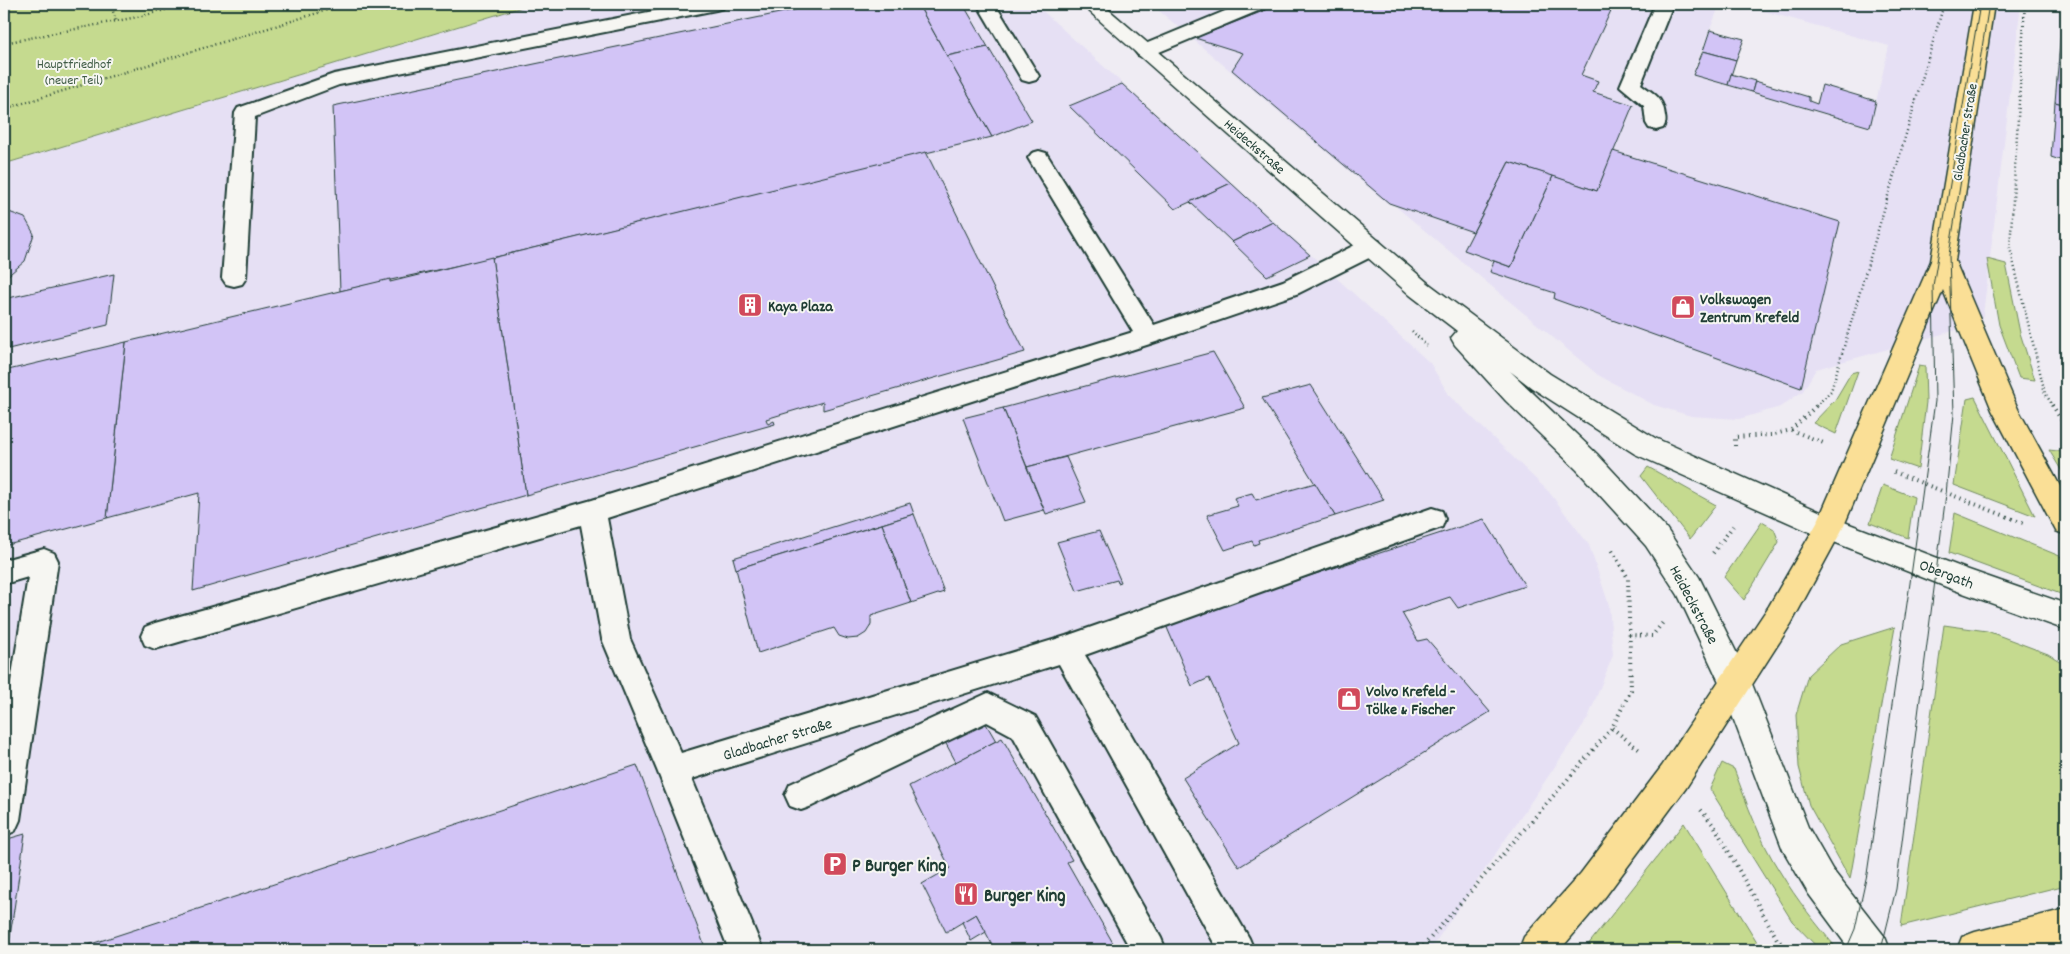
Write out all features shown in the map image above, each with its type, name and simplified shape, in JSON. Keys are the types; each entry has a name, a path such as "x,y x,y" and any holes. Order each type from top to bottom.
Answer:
{"main road":[{"name":"Gladbacher Straße","path":"1538,950 1593,885 1674,777 1780,615 1829,528 1943,260 1984,4"},
{"path":"1943,260 2005,410 2066,523"},
{"path":"1975,950 2066,926"}],"street":[{"name":"Heideckstraße","path":"1091,4 1419,289 1542,381 1645,446 1829,528"},
{"name":"Heideckstraße","path":"1419,289 1515,394 1587,462 1649,530 1689,586 1736,684 1795,838 1820,881 1872,950"},
{"name":"Obergath","path":"1829,528 1959,579 2066,617"}],"lane":[{"path":"234,278 245,113 334,80 716,4"},
{"path":"986,4 1029,76"},
{"path":"1145,51 1258,4"},
{"path":"1656,123 1654,104 1630,86 1664,4"},
{"path":"1039,158 1148,336"},
{"path":"155,636 592,511 1148,336 1291,287 1371,247"},
{"path":"592,511 616,639 673,770 746,950"},
{"name":"Gladbacher Straße","path":"673,770 1066,648 1432,519"},
{"path":"4,572 44,561 4,820"},
{"path":"1066,648 1237,950"},
{"path":"801,795 988,707 1024,726 1149,950"}],"path":[{"path":"111,4 116,22"},
{"path":"4,43 116,22 187,4"},
{"path":"4,109 347,4"},
{"path":"1420,950 1612,728 1631,690 1629,635 1652,636 1737,520 1735,437 1771,435 1791,430 1831,391 1944,4"},
{"path":"2026,4 2010,248 2045,393 2066,427"},
{"path":"1791,430 1946,494 2029,525"},
{"path":"1674,777 1715,827 1777,939 1787,950"}],"shaded area":[{"path":"532,4 1035,4 1430,363 1449,395 1549,492 1589,545 1609,605 1613,655 1588,718 1430,950 4,950 4,164"},
{"path":"1151,4 1720,4 1692,75 1870,128 1889,46 1739,4 2021,4 1982,323 1816,369 1803,391 1780,407 1739,419 1691,416 1654,405 1598,375 1394,205 1387,203"}],"green space":[{"name":"Hauptfriedhof (neuer Teil)","path":"4,4 532,4 4,164"},
{"path":"1987,259 2006,264 2020,333 2035,380 2019,378 1999,325"},
{"path":"1919,366 1925,367 1926,402 1918,469 1889,459"},
{"path":"1858,371 1836,434 1813,423 1835,400 1851,373"},
{"path":"1975,397 2035,516 1954,485 1967,399"},
{"path":"2049,450 2066,452 2066,478"},
{"path":"1648,467 1716,505 1690,539 1641,476"},
{"path":"1883,485 1914,497 1908,538 1870,523"},
{"path":"1955,513 2062,557 2066,563 2066,596 1949,553"},
{"path":"1762,522 1774,529 1779,542 1744,600 1724,577"},
{"path":"1944,625 1987,631 2048,654 2066,665 2066,885 1901,926"},
{"path":"1895,627 1850,879 1809,805 1799,767 1796,715 1808,675 1841,644"},
{"path":"1722,763 1734,769 1760,835 1780,872 1807,912 1838,950 1820,950 1792,921 1710,789"},
{"path":"1684,823 1762,950 1584,950"}],"building":[{"path":"823,4 918,4 992,137 492,258 340,291 333,106"},
{"path":"918,4 963,4 988,47 947,56"},
{"path":"1281,4 1352,4 1357,7 1359,4 1614,4 1581,75 1598,81 1593,92 1633,105 1597,191 1509,162 1473,232 1389,203 1232,70 1243,53 1195,38"},
{"path":"2064,8 2066,9 2066,32 2061,31"},
{"path":"1710,30 1744,39 1736,60 1703,51"},
{"path":"2061,31 2066,32 2066,57 2059,55"},
{"path":"988,47 1032,121 992,137 947,56"},
{"path":"1703,51 1736,60 1728,85 1693,75"},
{"path":"2059,55 2066,57 2066,105 2055,102"},
{"path":"1731,74 1755,81 1752,92 1728,85"},
{"path":"1755,81 1809,97 1809,101 1817,104 1822,85 1876,101 1870,127 1752,92"},
{"path":"1122,84 1231,183 1175,209 1069,106"},
{"path":"2055,102 2066,105 2066,162 2051,157"},
{"path":"1613,151 1840,222 1801,388 1554,299 1555,293 1490,272 1494,261 1511,267 1553,176 1597,191"},
{"name":"Kaya Plaza","path":"926,152 1025,352 823,410 823,402 766,419 768,424 774,421 775,424 526,495 492,258"},
{"path":"1509,162 1553,176 1511,267 1464,250"},
{"path":"1231,183 1273,222 1232,242 1190,202"},
{"path":"4,212 25,218 34,234 25,261 4,279"},
{"path":"1273,222 1310,255 1267,276 1232,242"},
{"path":"492,257 526,495 193,591 199,493 107,518 126,342 390,279 390,282"},
{"path":"114,274 108,325 4,350 4,299"},
{"path":"126,342 107,518 4,546 4,371"},
{"path":"1213,352 1245,408 1027,467 1003,408"},
{"path":"1311,385 1384,500 1335,516 1262,398"},
{"path":"1003,408 1044,510 1003,521 963,418"},
{"path":"1066,457 1086,502 1046,514 1027,467"},
{"path":"1315,483 1335,516 1258,540 1259,543 1254,545 1252,541 1225,550 1207,515 1238,506 1234,498 1252,493 1256,500"},
{"path":"910,503 914,514 736,569 733,558"},
{"path":"914,514 944,592 911,603 882,524"},
{"name":"Volvo Krefeld - Tölke & Fischer","path":"1484,519 1525,586 1458,608 1450,597 1402,613 1418,641 1427,639 1490,712 1239,867 1183,778 1239,743 1209,678 1192,686 1165,623"},
{"path":"882,524 911,603 871,616 871,625 866,633 858,638 848,639 839,636 834,628 758,653 736,569"},
{"path":"1099,531 1121,582 1118,583 1117,580 1077,591 1057,542"},
{"path":"985,722 996,741 956,762 945,742"},
{"path":"1002,738 1072,860 1067,862 1117,950 995,950 976,914 946,932 922,884 950,868 909,786"},
{"path":"637,765 706,950 90,950 91,944"},
{"path":"25,834 8,950 4,950 4,840"},
{"path":"976,914 986,932 971,941 962,922"},
{"path":"91,944 90,950 71,950"}],"tram line":[{"path":"1846,950 1855,929 1867,874 1910,583 1935,401 1933,286 1980,4"},
{"path":"1881,950 1896,889 1946,494 1954,414 1949,255 1989,4"}],"place":[{"name":"Kaya Plaza","path":"750,305"},
{"name":"Volkswagen Zentrum Krefeld","path":"1683,307"},
{"name":"Volvo Krefeld - Tölke & Fischer","path":"1349,699"},
{"name":"P Burger King","path":"835,864"},
{"name":"Burger King","path":"966,894"}]}
